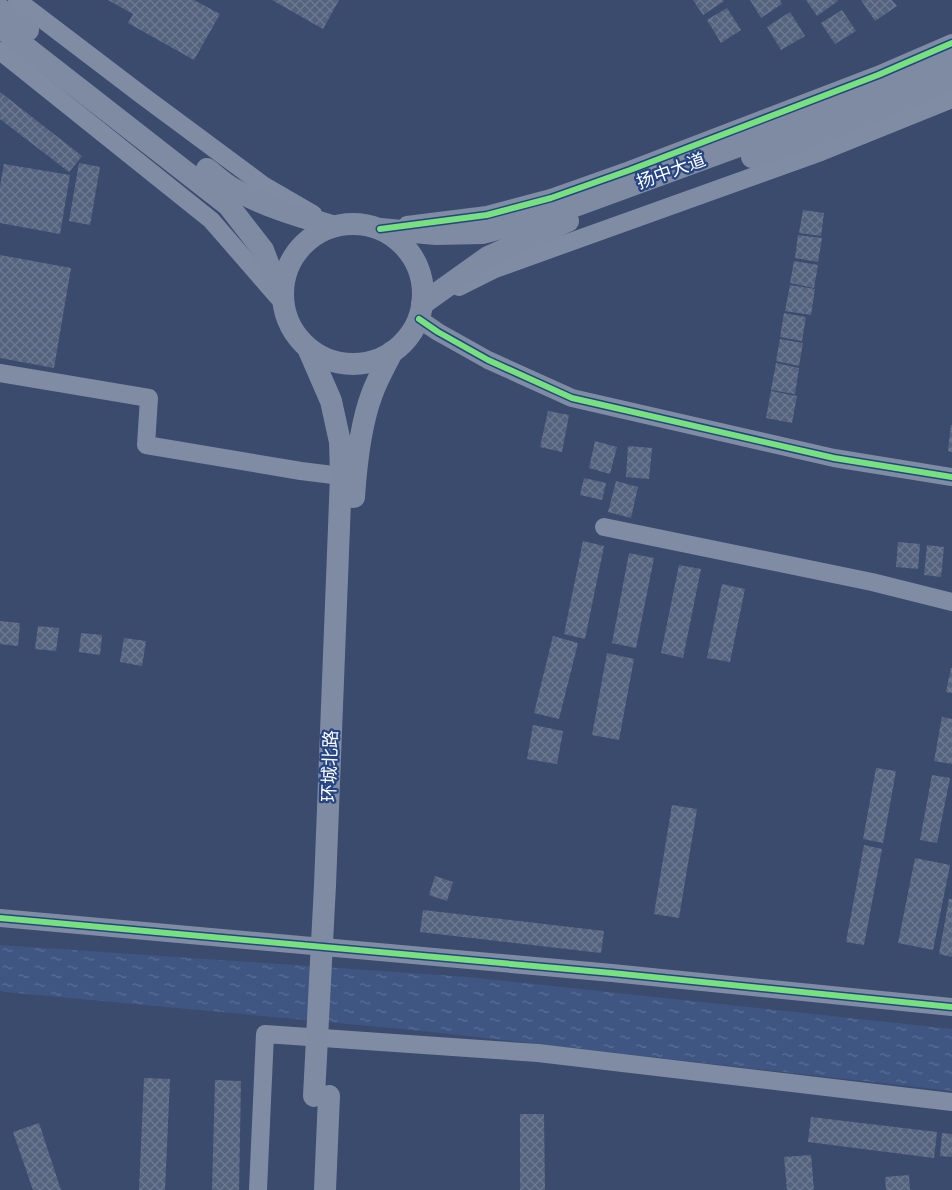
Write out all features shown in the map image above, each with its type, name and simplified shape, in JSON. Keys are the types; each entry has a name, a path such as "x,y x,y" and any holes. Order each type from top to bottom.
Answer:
{"main road":[{"path":"0,9 230,187 295,216 332,226"},
{"path":"0,27 228,205 263,250 288,320 296,336 321,357 335,362 350,364 379,359 392,352 412,332 421,312 423,289 420,274 406,247 380,229 365,224 348,223 332,226 318,232 297,251 285,275 283,303"},
{"name":"扬中大道","path":"380,229 436,234 483,233 556,213 821,116 952,62"},
{"name":"扬中大道","path":"421,312 488,257 562,224 824,132 952,80"},
{"name":"环城北路","path":"308,348 331,401 340,442 341,476 331,885"},
{"name":"环城北路","path":"325,1190 322,1096 331,885 355,478 363,426 371,394 392,352"},
{"name":"环城北路","path":"310,1190 322,1096"}],"street":[{"path":"17,0 263,184 332,226"},
{"path":"380,229 487,215 551,198 630,170 878,75 952,43"},
{"path":"0,51 211,220 283,303"},
{"path":"952,99 821,152 495,269 421,312 438,332 488,360 572,398 834,458 952,477"},
{"path":"0,373 149,398 146,445 341,476"},
{"path":"604,526 872,582 952,602"},
{"path":"0,918 622,974 952,1007"},
{"path":"258,1190 264,1034 538,1053 952,1102"}],"water":[{"path":"0,945 468,977 952,1029 952,1091 424,1031 5,992 0,991"}],"building":[{"path":"108,0 194,0 220,14 194,60 128,23 133,14"},
{"path":"272,0 339,0 323,29"},
{"path":"693,0 723,0 724,1 703,15"},
{"path":"750,0 780,0 782,4 761,18"},
{"path":"806,0 837,0 838,1 817,16"},
{"path":"861,0 892,0 897,6 875,21"},
{"path":"727,8 741,30 721,43 707,20"},
{"path":"842,10 856,31 835,44 821,23"},
{"path":"790,12 805,36 781,50 767,27"},
{"path":"0,92 82,156 69,172 0,119"},
{"path":"79,163 100,167 90,225 69,221"},
{"path":"4,164 70,175 60,234 0,223 0,186"},
{"path":"803,210 824,213 821,236 799,233"},
{"path":"798,235 822,238 818,262 795,258"},
{"path":"0,255 71,268 54,368 0,358"},
{"path":"794,261 818,265 814,288 790,283"},
{"path":"790,285 815,289 811,315 785,311"},
{"path":"784,313 806,317 802,341 780,337"},
{"path":"780,339 803,343 799,366 776,361"},
{"path":"776,363 799,368 795,394 771,390"},
{"path":"771,391 797,396 792,423 766,418"},
{"path":"548,411 569,415 562,452 540,447"},
{"path":"952,425 952,452 948,451"},
{"path":"595,441 617,447 610,474 589,468"},
{"path":"628,446 652,448 649,479 626,477"},
{"path":"584,478 606,483 602,500 580,495"},
{"path":"616,481 638,487 631,518 608,512"},
{"path":"583,541 604,546 585,639 564,634"},
{"path":"898,542 920,544 918,569 896,567"},
{"path":"927,545 944,547 941,577 924,575"},
{"path":"629,553 654,558 636,648 612,643"},
{"path":"679,565 701,569 683,658 661,653"},
{"path":"722,584 745,589 730,662 707,658"},
{"path":"0,621 20,623 18,646 0,644"},
{"path":"38,626 59,628 56,651 35,649"},
{"path":"81,633 102,635 100,655 79,652"},
{"path":"553,636 578,643 559,719 534,713"},
{"path":"124,638 146,641 142,666 120,662"},
{"path":"607,653 634,659 619,740 592,735"},
{"path":"952,668 952,693 946,692"},
{"path":"942,717 952,719 952,764 934,761"},
{"path":"533,725 563,731 557,764 527,759"},
{"path":"876,768 896,771 883,843 863,839"},
{"path":"932,775 950,778 937,843 920,840"},
{"path":"672,805 697,809 679,918 654,914"},
{"path":"864,845 882,849 864,945 846,942"},
{"path":"915,858 950,865 933,950 898,943"},
{"path":"435,876 453,882 447,901 429,895"},
{"path":"949,899 952,899 952,957 939,954"},
{"path":"423,910 604,931 601,953 420,932"},
{"path":"144,1078 170,1079 165,1190 139,1190"},
{"path":"215,1080 241,1081 239,1190 212,1190"},
{"path":"520,1114 544,1114 545,1190 520,1190"},
{"path":"811,1117 937,1132 934,1158 808,1142"},
{"path":"39,1123 61,1190 33,1190 13,1132"},
{"path":"942,1133 952,1134 952,1157 940,1156"},
{"path":"811,1155 814,1190 787,1190 784,1157"},
{"path":"909,1175 910,1190 886,1190 885,1177"}],"cycle path":[{"path":"380,229 487,215 551,198 630,170 878,75 952,43"},
{"path":"419,319 488,360 572,398 834,458 952,477"},
{"path":"0,918 612,973 952,1007"}]}
